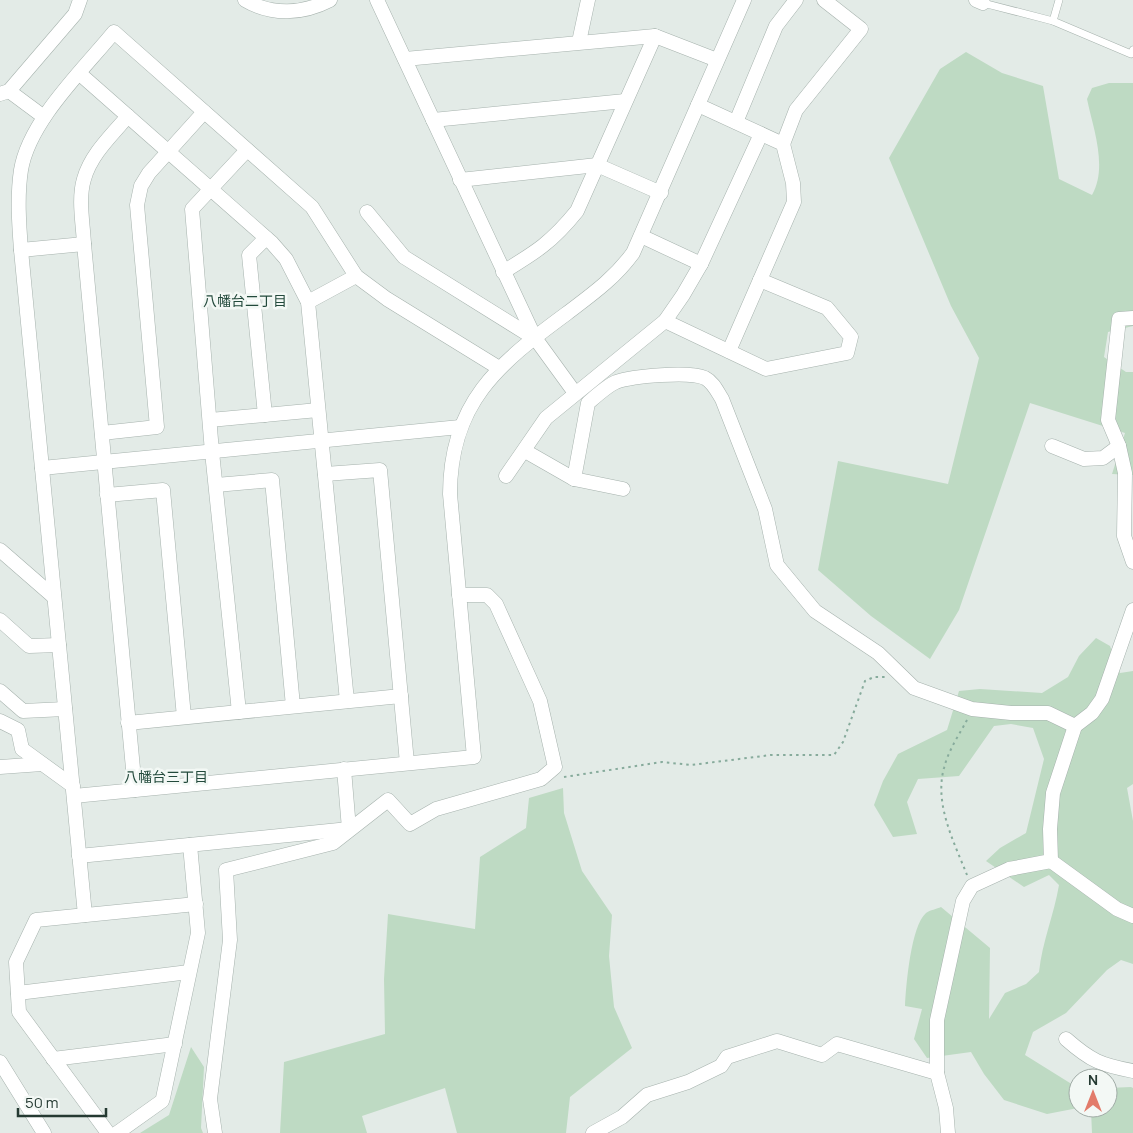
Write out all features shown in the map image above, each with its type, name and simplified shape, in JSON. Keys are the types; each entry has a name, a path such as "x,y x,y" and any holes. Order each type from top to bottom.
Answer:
{"street":[{"path":"44,117 5,92 76,14 80,0"},
{"path":"245,0 257,7 295,12 313,8 330,0"},
{"path":"377,0 534,338 575,393"},
{"path":"579,42 588,0"},
{"path":"0,721 18,730 22,749 73,791 135,790 474,757 450,474 452,452 460,427 489,377 534,338 620,271 633,253 661,193 744,0"},
{"path":"736,122 776,26 796,0"},
{"path":"729,351 794,202 793,183 783,144 796,110 861,30 824,0"},
{"path":"85,915 21,250 19,189 21,169 26,150 44,117 114,32 312,207 356,276 387,299 499,368"},
{"path":"405,59 655,36 717,60"},
{"path":"503,272 544,247 560,232 577,211 655,36"},
{"path":"80,74 266,238 286,259 308,302 347,701"},
{"path":"433,120 625,101"},
{"path":"698,105 783,144"},
{"path":"102,433 157,427 137,205 141,186 168,151 204,112"},
{"path":"128,116 90,164 84,180 82,196 84,244 135,790"},
{"path":"506,476 546,418 665,321 683,296 701,264 761,134"},
{"path":"239,712 212,452 192,208 247,150"},
{"path":"460,180 597,165 661,193"},
{"path":"367,212 404,257 534,338"},
{"path":"641,236 701,264"},
{"path":"265,415 250,255 266,238"},
{"path":"21,250 84,244"},
{"path":"308,302 356,276"},
{"path":"665,321 766,369 847,353 851,337 827,308 760,280"},
{"path":"1133,318 1119,319 1108,420 1120,446 1126,473 1124,536 1133,562"},
{"path":"574,479 588,403 616,382 670,374 688,374 704,378 712,383 722,399 765,510 773,552 782,573 815,611 878,654 914,688 972,709 1011,713 1048,713 1075,726"},
{"path":"210,420 318,410"},
{"path":"42,468 460,427"},
{"path":"1052,446 1084,459 1103,458 1120,446"},
{"path":"525,450 574,479 623,488"},
{"path":"325,474 380,470 408,763"},
{"path":"216,485 272,480 293,706"},
{"path":"107,495 163,490 184,717"},
{"path":"0,550 54,597"},
{"path":"215,1133 210,1099 230,940 226,870 332,843 388,800 410,824 436,809 541,779 555,767 540,701 496,604 487,595 459,595"},
{"path":"1051,861 1050,829 1053,793 1075,726 1092,713 1102,699 1133,610"},
{"path":"0,620 29,646 59,644"},
{"path":"0,691 23,712 65,709"},
{"path":"128,722 401,696"},
{"path":"0,767 42,764"},
{"path":"344,770 349,829"},
{"path":"79,856 349,829"},
{"path":"116,1133 162,1101 198,933 190,845"},
{"path":"948,1133 946,1108 937,1073 937,1020 963,901 972,886 1009,869 1051,861 1117,909 1133,916"},
{"path":"108,1133 20,1012 16,962 36,920 196,904"},
{"path":"18,993 189,972"},
{"path":"1066,1039 1088,1058 1110,1066 1133,1071"},
{"path":"593,1133 622,1117 647,1095 688,1082 721,1066 727,1057 778,1041 822,1055 837,1044 937,1073"},
{"path":"54,1059 175,1044"},
{"path":"0,1062 44,1133"}],"lane":[{"path":"1052,21 1060,0"},
{"path":"980,2 1052,21 1131,54 1133,50"}],"path":[{"path":"555,767 563,777 662,762 691,765 771,756 834,754 843,742 865,681 874,677 903,678"},
{"path":"972,709 944,766 942,788 945,816 972,886"}],"green space":[{"path":"966,52 1002,73 1043,86 1059,179 1092,195 1097,184 1099,160 1098,147 1087,99 1092,88 1109,83 1133,83 1133,326 1108,332 1104,357 1126,372 1133,372 1133,475 1112,474 1125,433 1030,403 959,610 930,659 871,616 818,570 838,461 948,484 979,358 951,306 889,158 940,69"},
{"path":"1096,638 1110,646 1120,673 1133,671 1133,784 1127,788 1133,821 1133,964 1121,960 1107,970 1066,1013 1033,1032 1025,1055 1068,1082 1068,1110 1047,1114 1004,1100 984,1074 971,1052 927,1058 914,1039 922,1009 905,1006 910,956 917,930 926,913 941,907 990,948 989,1019 1005,993 1026,984 1039,972 1059,885 1049,875 1024,887 986,861 1000,848 1026,833 1044,759 1033,728 1011,724 994,726 959,776 918,779 907,802 917,834 893,837 874,805 883,781 898,754 947,730 959,691 980,689 1042,693 1068,677 1079,656"},
{"path":"563,788 564,813 582,871 612,915 609,956 614,1007 632,1048 570,1097 566,1133 457,1133 445,1088 362,1116 367,1133 280,1133 284,1062 385,1034 384,979 388,914 475,929 480,857 526,828 529,798"},
{"path":"191,1047 204,1067 201,1128 203,1133 140,1133 169,1115"},
{"path":"1118,1088 1133,1088 1133,1133 1092,1133 1091,1118 1118,1118"}],"district":[{"name":"八幡台二丁目","path":"245,301"},
{"name":"八幡台三丁目","path":"166,777"}]}
